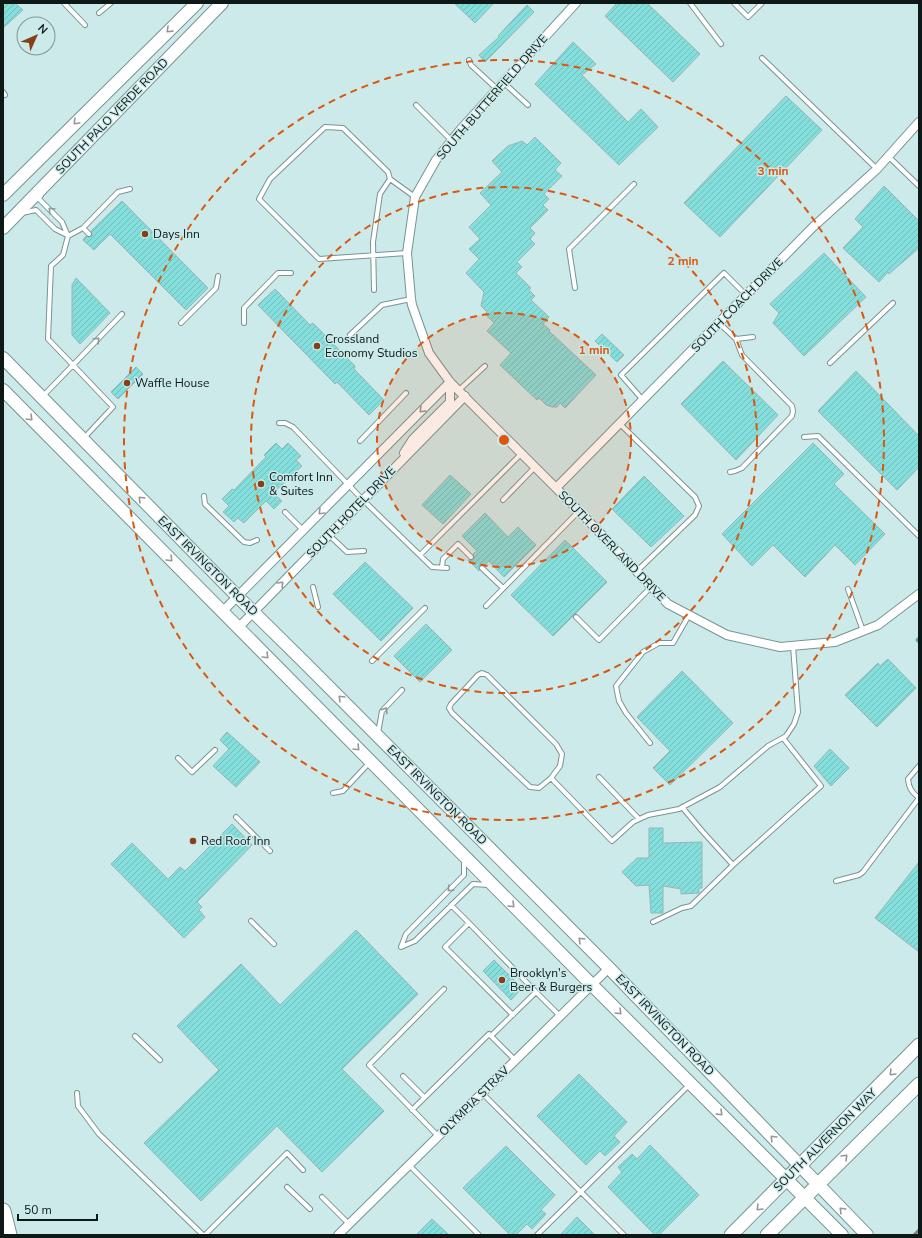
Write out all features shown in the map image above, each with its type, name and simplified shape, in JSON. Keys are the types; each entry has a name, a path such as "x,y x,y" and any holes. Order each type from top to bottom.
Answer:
{"highway":[{"path":"3,1211 9,1235"}],"main road":[{"name":"SOUTH PALO VERDE ROAD","path":"3,195 197,3"},
{"path":"181,45 200,13 210,3"},
{"name":"SOUTH PALO VERDE ROAD","path":"3,228 222,3"},
{"name":"EAST IRVINGTON ROAD","path":"3,358 238,597 378,735 609,968 867,1235"},
{"name":"EAST IRVINGTON ROAD","path":"3,390 493,886 842,1235"},
{"name":"SOUTH ALVERNON WAY","path":"731,1235 919,1045"},
{"path":"767,1235 919,1084"}],"street":[{"name":"SOUTH BUTTERFIELD DRIVE","path":"462,393 450,382 429,353 412,304 408,253 415,198 436,160 452,140 576,3"},
{"name":"SOUTH COACH DRIVE","path":"556,488 644,401 813,227 888,158 919,122"},
{"path":"397,465 412,439 450,402 450,382"},
{"name":"SOUTH HOTEL DRIVE","path":"222,612 450,382"},
{"name":"SOUTH HOTEL DRIVE","path":"238,628 397,465 462,393"},
{"name":"SOUTH OVERLAND DRIVE","path":"462,393 579,511 668,604 727,635 780,647 835,642 878,625 918,595"},
{"name":"OLYMPIA STRAV","path":"338,1235 609,968"}],"lane":[{"path":"64,3 85,25"},
{"path":"99,13 111,3"},
{"path":"690,3 720,44"},
{"path":"734,3 748,17 762,3"},
{"path":"762,58 877,169"},
{"path":"469,60 471,65 497,90"},
{"path":"503,82 528,106"},
{"path":"416,105 452,140"},
{"path":"408,253 319,259 259,199 270,179 325,126 343,128 388,172 390,179 415,198"},
{"path":"888,158 919,186"},
{"path":"374,290 373,242 380,194 390,179"},
{"path":"575,288 569,248 634,184"},
{"path":"45,185 39,199 62,222 68,236 63,255 50,266 48,339 113,407 83,440"},
{"path":"68,236 83,228 118,192 130,188"},
{"path":"16,214 36,210 55,229 68,236"},
{"path":"83,228 89,234"},
{"path":"244,324 244,308 278,273 291,273"},
{"path":"644,401 621,375 724,273 747,295"},
{"path":"181,323 216,288 218,276"},
{"path":"350,335 382,305 411,299"},
{"path":"830,363 893,303"},
{"path":"41,397 122,314"},
{"path":"719,323 736,339 742,355 792,406 793,411 792,416 742,468 730,472"},
{"path":"736,339 753,337"},
{"path":"462,393 485,366"},
{"path":"360,441 406,393"},
{"path":"279,423 285,423 293,427 363,500 432,567 447,568"},
{"path":"620,424 695,497 699,506 695,515 637,571"},
{"path":"804,437 818,436 919,536"},
{"path":"420,555 522,453"},
{"path":"503,500 535,467"},
{"path":"204,496 205,504 244,542 250,543 257,540"},
{"path":"486,606 579,511"},
{"path":"285,512 303,530"},
{"path":"329,535 347,552 364,551"},
{"path":"442,567 443,559 458,544 471,557"},
{"path":"482,568 503,588"},
{"path":"576,617 599,640 652,586"},
{"path":"313,587 318,607"},
{"path":"848,589 863,631"},
{"path":"372,661 425,608"},
{"path":"650,743 626,713 619,701 616,686 643,652 659,643 673,643 689,615"},
{"path":"551,778 612,841 633,822 639,819 648,815 679,809 720,788 768,746 783,738 794,724 798,712 793,646"},
{"path":"482,673 487,675 556,744 562,754 560,766 551,778 539,788 530,788 452,713 449,708 451,704 478,675 482,673"},
{"path":"378,735 382,711 402,690"},
{"path":"653,922 682,908 691,906 733,865 821,786 783,738"},
{"path":"178,758 192,772 215,750"},
{"path":"333,793 343,791 371,762"},
{"path":"836,881 859,875 862,872 919,798 911,791 908,779 919,766"},
{"path":"599,777 639,819"},
{"path":"682,807 733,865"},
{"path":"236,816 270,850"},
{"path":"464,856 464,875 406,934 402,946 415,942 473,884 493,886"},
{"path":"451,906 560,1016"},
{"path":"252,921 274,944"},
{"path":"468,923 445,947 513,1015"},
{"path":"438,1136 369,1065 444,989"},
{"path":"412,1110 489,1034 491,1036 536,992"},
{"path":"135,1036 160,1060"},
{"path":"491,1036 515,1060"},
{"path":"403,1076 424,1097"},
{"path":"537,1235 690,1084"},
{"path":"77,1092 78,1106 99,1134 204,1235 287,1153 303,1170"},
{"path":"482,1093 624,1235"},
{"path":"409,1165 479,1235"},
{"path":"287,1187 310,1209"},
{"path":"322,1197 349,1224"}],"building":[{"path":"3,3 15,3 23,10 3,28"},
{"path":"454,3 494,3 475,23"},
{"path":"617,3 647,3 700,54 673,82 605,16"},
{"path":"527,5 534,12 485,62 479,55 499,37 498,36"},
{"path":"573,42 596,64 582,75 628,122 641,109 658,127 619,165 535,84"},
{"path":"786,96 822,130 720,237 684,203"},
{"path":"535,137 561,163 555,170 562,176 544,194 549,199 543,205 548,210 530,228 535,233 530,239 535,244 517,262 522,267 516,273 531,288 529,290 535,296 531,300 549,317 543,324 596,375 565,408 560,403 557,407 552,407 546,405 539,398 537,400 500,365 511,353 487,331 494,323 485,314 487,312 481,306 484,292 466,273 479,259 469,249 480,239 469,227 491,205 480,193 502,172 492,161 508,146 522,141 527,145"},
{"path":"884,186 919,221 919,248 889,274 888,272 879,282 843,248 863,227 855,219"},
{"path":"122,201 208,288 186,310 110,234 94,250 83,240 86,236 91,237 91,231"},
{"path":"824,253 866,297 804,356 773,323 779,313 770,304"},
{"path":"76,278 110,313 80,344 72,335 72,285"},
{"name":"Crossland Economy Studios","path":"275,289 310,325 313,323 355,366 354,369 384,400 369,415 337,382 335,384 258,305"},
{"path":"602,334 624,355 617,362 595,341"},
{"path":"723,361 778,415 736,460 681,404"},
{"name":"Waffle House","path":"136,367 143,374 118,399 111,392"},
{"path":"856,371 919,436 919,467 897,490 818,411"},
{"name":"Comfort Inn & Suites","path":"276,443 282,449 288,443 301,456 296,460 302,466 273,493 282,501 274,509 266,501 244,523 238,518 234,522 223,512 229,506 222,499 232,489 234,490 266,457 264,455"},
{"path":"813,443 844,474 834,484 885,534 855,565 835,545 805,577 773,545 752,566 722,534"},
{"path":"450,475 471,494 443,524 422,505"},
{"path":"644,476 684,516 651,547 612,509"},
{"path":"485,513 508,537 518,527 536,545 504,577 489,561 484,566 480,565 479,571 468,560 473,560 473,554 477,551 462,536"},
{"path":"565,540 607,582 553,636 511,595"},
{"path":"365,562 413,608 381,641 333,594"},
{"path":"426,624 452,650 420,682 394,656"},
{"path":"888,659 916,688 877,727 845,695 878,663 880,666"},
{"path":"682,671 733,723 670,785 653,768 670,751 637,717"},
{"path":"227,732 260,762 236,787 213,766 229,749 220,740"},
{"path":"830,749 849,768 831,786 814,766"},
{"path":"232,824 252,845 197,902 202,907 199,910 205,917 184,938 111,864 132,843 168,879 180,867 185,871"},
{"path":"649,828 663,828 663,843 702,842 702,888 699,888 699,893 681,894 681,889 663,886 663,913 651,913 649,885 636,886 622,872 637,858 649,858"},
{"path":"919,862 919,952 875,918"},
{"path":"356,930 418,994 342,1069 384,1111 322,1172 277,1126 201,1201 144,1143 219,1070 177,1026 241,964 280,1005"},
{"name":"Brooklyn's Beer & Burgers","path":"494,960 522,988 511,1000 483,971"},
{"path":"579,1074 627,1122 614,1136 620,1142 605,1156 600,1151 586,1165 537,1116"},
{"path":"650,1145 699,1195 659,1235 655,1235 608,1187 622,1172 618,1167 632,1154 637,1159"},
{"path":"506,1146 555,1195 541,1210 546,1214 532,1229 527,1224 516,1235 510,1235 463,1188"},
{"path":"577,1217 595,1235 560,1235"},
{"path":"432,1219 449,1235 416,1235"}],"waterway":[{"path":"919,638 917,640 919,642"}],"railway":[{"path":"914,1235 919,1230"}],"place":[{"name":"Days Inn","path":"145,234"},
{"name":"Crossland Economy Studios","path":"317,346"},
{"name":"Waffle House","path":"127,383"},
{"name":"Comfort Inn & Suites","path":"261,484"},
{"name":"Red Roof Inn","path":"193,841"},
{"name":"Brooklyn's Beer & Burgers","path":"502,980"}]}
